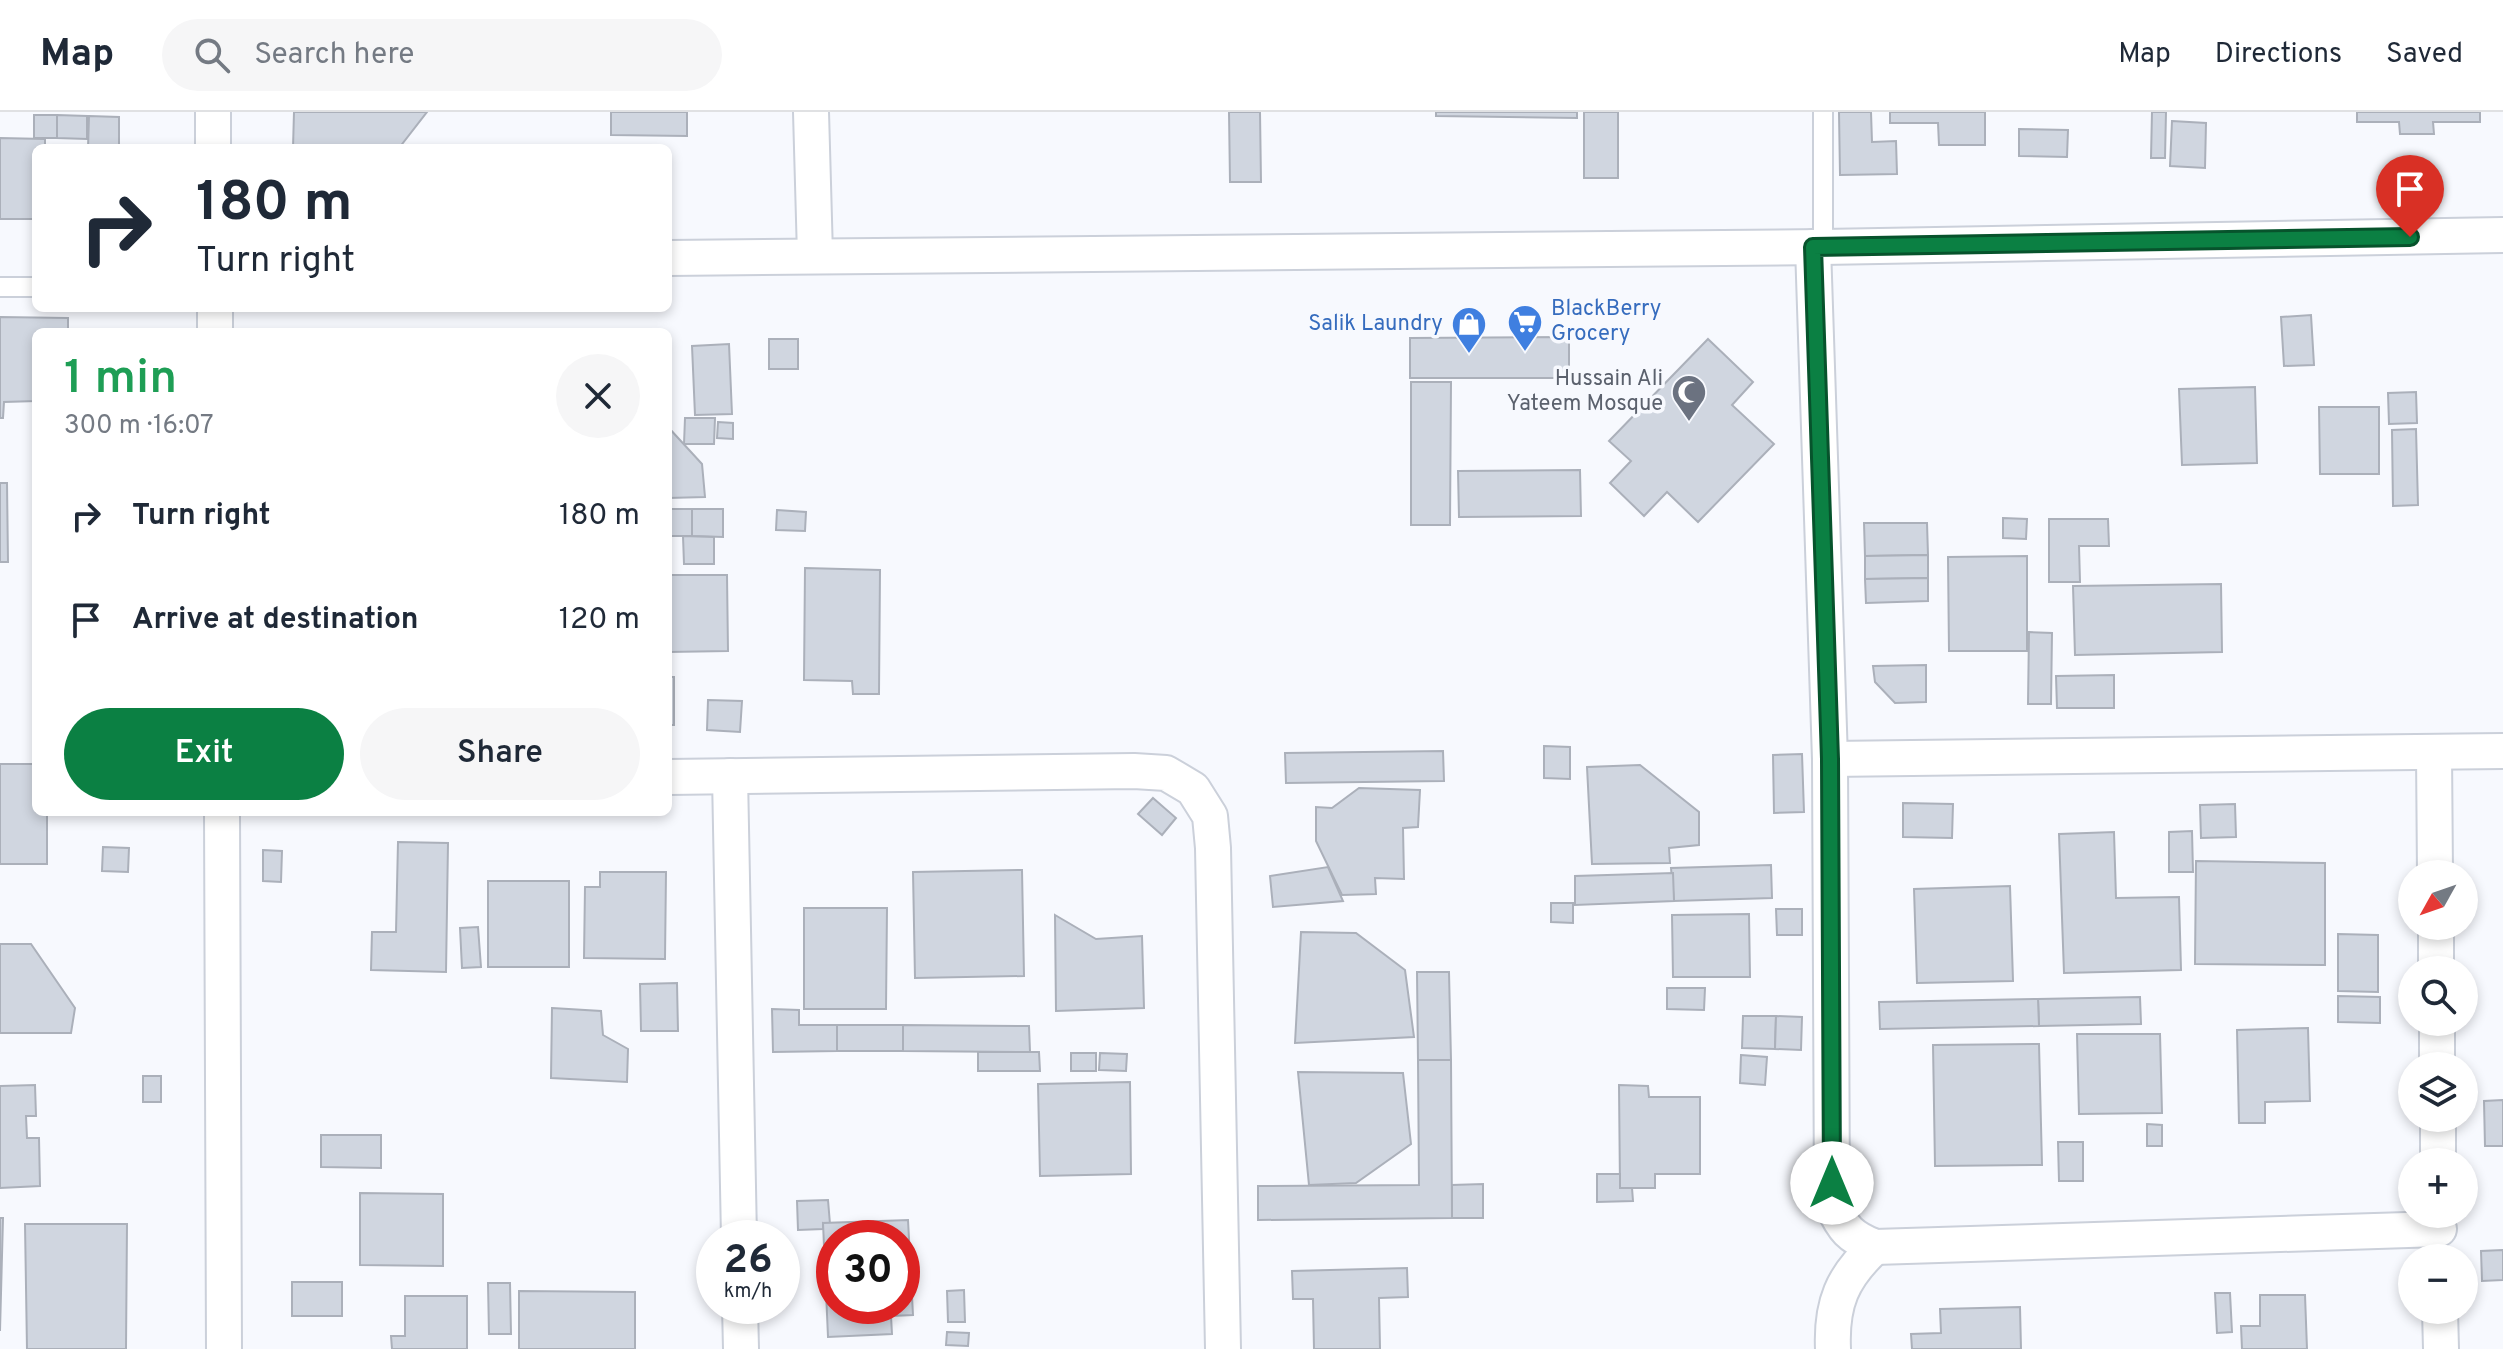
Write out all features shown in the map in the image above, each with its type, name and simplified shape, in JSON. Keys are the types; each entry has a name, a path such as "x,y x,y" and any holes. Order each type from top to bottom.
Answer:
{"street":[{"path":"213,112 213,144"},
{"path":"811,112 815,255"},
{"path":"672,258 1818,247 2503,235"},
{"path":"1818,247 1830,759 1832,1204 1841,1224 1856,1239 1875,1247 2439,1234"},
{"path":"1830,759 2503,751"},
{"path":"2434,753 2435,860"},
{"path":"672,777 1134,771 1166,773 1193,789 1210,816 1213,848 1223,1349"},
{"path":"730,776 739,1220"},
{"path":"222,816 224,1349"},
{"path":"1833,1349 1834,1314 1841,1288 1855,1265 1875,1247"},
{"path":"740,1324 741,1349"},
{"path":"2440,1324 2441,1349"}],"lane":[{"path":"1818,247 1823,112"},
{"path":"0,287 32,287"}],"building":[{"path":"294,112 427,112 402,144 293,144"},
{"path":"611,112 687,112 687,136 611,135"},
{"path":"1229,112 1260,112 1261,182 1230,182"},
{"path":"1436,112 1577,112 1577,118 1436,116"},
{"path":"1584,112 1618,112 1618,178 1584,178"},
{"path":"1839,112 1871,112 1872,142 1896,141 1897,174 1840,175"},
{"path":"1890,112 1985,112 1985,145 1939,145 1938,123 1890,123"},
{"path":"2152,112 2166,112 2165,158 2151,158"},
{"path":"2357,112 2480,112 2480,122 2433,122 2434,134 2400,134 2399,122 2357,122"},
{"path":"34,115 57,115 57,138 34,138"},
{"path":"57,115 87,116 87,139 57,138"},
{"path":"89,116 119,117 119,144 88,144"},
{"path":"2172,121 2206,123 2205,168 2170,166"},
{"path":"2019,129 2068,130 2067,157 2019,156"},
{"path":"0,138 45,139 45,144 32,144 32,219 0,219"},
{"path":"2311,315 2314,365 2284,366 2281,317"},
{"path":"0,317 68,318 68,328 32,328 32,401 4,402 3,418 0,418"},
{"path":"1569,337 1569,378 1410,378 1410,338"},
{"path":"769,339 798,339 798,369 769,369"},
{"name":"Hussain Ali Yateem Mosque","path":"1708,339 1753,382 1732,405 1774,444 1698,522 1667,492 1644,516 1610,483 1631,461 1609,441"},
{"path":"729,344 732,414 695,415 692,346"},
{"path":"1411,382 1451,382 1450,525 1411,525"},
{"path":"2255,387 2257,463 2182,465 2179,389"},
{"path":"2416,392 2417,423 2389,424 2388,393"},
{"path":"2319,407 2379,407 2379,474 2320,474"},
{"path":"685,418 715,418 714,444 684,444"},
{"path":"718,422 733,423 733,439 717,438"},
{"path":"2416,429 2418,505 2393,506 2392,430"},
{"path":"672,431 702,464 705,497 672,498"},
{"path":"1580,470 1581,516 1459,517 1458,471"},
{"path":"0,483 7,483 8,562 0,562"},
{"path":"672,509 692,509 692,536 672,536"},
{"path":"692,509 723,509 723,537 692,536"},
{"path":"777,510 806,512 805,531 776,530"},
{"path":"2003,518 2027,519 2026,539 2003,538"},
{"path":"2049,519 2108,519 2109,546 2079,546 2080,582 2049,582"},
{"path":"1864,523 1927,523 1928,555 1865,556"},
{"path":"683,536 714,537 714,564 684,564"},
{"path":"1928,555 1928,578 1865,579 1865,556"},
{"path":"2027,556 2027,651 1949,651 1948,557"},
{"path":"805,568 880,570 879,694 853,694 852,681 804,680"},
{"path":"672,575 727,575 728,651 672,652"},
{"path":"1928,578 1928,601 1866,603 1865,579"},
{"path":"2221,584 2222,652 2075,655 2073,586"},
{"path":"2029,632 2052,633 2051,704 2028,704"},
{"path":"1926,665 1926,702 1895,703 1875,682 1873,666"},
{"path":"2114,675 2114,708 2057,708 2056,676"},
{"path":"672,677 674,677 672,725"},
{"path":"708,700 742,701 740,732 707,730"},
{"path":"1544,746 1570,747 1570,779 1544,778"},
{"path":"1443,751 1444,781 1286,783 1285,753"},
{"path":"1802,754 1804,812 1774,813 1773,755"},
{"path":"0,764 32,764 32,816 47,816 47,864 0,864"},
{"path":"1640,765 1699,812 1699,845 1669,848 1670,863 1592,864 1587,767"},
{"path":"1359,788 1420,790 1418,827 1403,828 1404,879 1375,878 1376,894 1342,895 1316,841 1316,807 1332,808"},
{"path":"1153,798 1176,818 1162,835 1138,814"},
{"path":"1903,803 1953,804 1952,838 1903,837"},
{"path":"2235,804 2236,837 2201,838 2200,805"},
{"path":"2192,831 2193,872 2169,872 2169,832"},
{"path":"2114,832 2116,898 2179,897 2181,970 2064,973 2059,834"},
{"path":"398,842 448,843 446,972 371,970 372,932 396,932"},
{"path":"103,847 129,848 128,872 102,871"},
{"path":"263,850 282,851 281,882 263,881"},
{"path":"2196,861 2325,863 2325,965 2195,964"},
{"path":"1771,865 1772,898 1674,901 1671,868"},
{"path":"1328,867 1343,901 1273,907 1270,876"},
{"path":"1022,870 1024,976 915,978 913,872"},
{"path":"600,872 666,872 665,959 584,958 585,887 600,887"},
{"path":"1673,873 1674,901 1575,905 1575,876"},
{"path":"488,881 569,881 569,967 488,967"},
{"path":"2010,886 2013,981 1917,983 1914,889"},
{"path":"1551,903 1573,903 1573,923 1551,922"},
{"path":"804,908 887,908 886,1009 804,1009"},
{"path":"1776,909 1802,909 1802,935 1777,935"},
{"path":"1749,914 1750,977 1673,977 1672,915"},
{"path":"1055,915 1096,939 1142,936 1144,1008 1056,1011"},
{"path":"478,927 481,967 462,968 460,928"},
{"path":"1301,932 1356,933 1405,970 1414,1037 1295,1043"},
{"path":"2338,934 2378,935 2378,992 2338,991"},
{"path":"0,944 31,944 75,1008 71,1033 0,1033"},
{"path":"1417,972 1449,972 1451,1060 1418,1060"},
{"path":"677,983 678,1031 641,1031 640,984"},
{"path":"1667,988 1705,988 1704,1010 1667,1009"},
{"path":"2338,996 2380,997 2380,1023 2338,1022"},
{"path":"2140,997 2141,1024 2039,1026 2038,999"},
{"path":"2038,999 2039,1026 1880,1029 1879,1002"},
{"path":"552,1008 601,1011 603,1035 628,1049 627,1082 551,1078"},
{"path":"772,1009 799,1010 799,1025 837,1025 837,1051 773,1052"},
{"path":"1743,1016 1776,1016 1775,1049 1742,1048"},
{"path":"1776,1016 1802,1017 1801,1050 1775,1049"},
{"path":"837,1025 903,1025 903,1051 837,1051"},
{"path":"903,1025 1029,1026 1030,1052 903,1051"},
{"path":"2308,1028 2310,1101 2265,1102 2265,1123 2239,1123 2237,1030"},
{"path":"2077,1034 2160,1034 2162,1113 2079,1114"},
{"path":"2039,1044 2042,1165 1935,1166 1933,1045"},
{"path":"978,1052 1039,1052 1040,1071 978,1071"},
{"path":"1071,1053 1096,1053 1096,1071 1071,1071"},
{"path":"1100,1053 1127,1054 1126,1071 1099,1070"},
{"path":"1741,1055 1767,1057 1765,1085 1740,1083"},
{"path":"1418,1060 1451,1060 1452,1218 1258,1220 1258,1186 1419,1185"},
{"path":"1298,1072 1403,1073 1411,1144 1356,1183 1309,1185"},
{"path":"143,1076 161,1076 161,1102 143,1102"},
{"path":"1130,1082 1131,1174 1040,1176 1038,1084"},
{"path":"35,1085 36,1116 26,1116 27,1138 39,1138 40,1186 0,1188 0,1086"},
{"path":"1619,1085 1648,1086 1649,1097 1700,1097 1700,1174 1655,1174 1655,1188 1620,1188"},
{"path":"2503,1100 2503,1146 2485,1146 2484,1101"},
{"path":"2147,1124 2162,1125 2162,1146 2147,1146"},
{"path":"321,1135 381,1135 381,1168 321,1167"},
{"path":"2058,1142 2083,1142 2083,1181 2059,1181"},
{"path":"1597,1174 1620,1174 1620,1188 1632,1188 1633,1201 1597,1202"},
{"path":"1483,1184 1483,1218 1452,1218 1452,1185"},
{"path":"360,1193 443,1194 443,1266 360,1265"},
{"path":"828,1200 830,1220 816,1220 816,1229 800,1230 797,1201"},
{"path":"0,1218 3,1218 0,1331"},
{"path":"25,1224 127,1224 126,1349 27,1349"},
{"path":"2503,1250 2503,1280 2482,1281 2481,1251"},
{"path":"1407,1268 1408,1297 1379,1298 1380,1349 1314,1349 1313,1299 1293,1299 1292,1271"},
{"path":"292,1282 342,1282 342,1316 292,1316"},
{"path":"488,1283 510,1283 511,1334 489,1334"},
{"path":"964,1290 965,1322 948,1322 947,1291"},
{"path":"519,1291 635,1292 635,1349 519,1349"},
{"path":"2215,1293 2230,1293 2232,1332 2217,1333"},
{"path":"2260,1295 2305,1295 2307,1349 2242,1349 2241,1326 2260,1326"},
{"path":"405,1296 467,1296 467,1349 392,1349 391,1336 405,1336"},
{"path":"2020,1307 2021,1349 1912,1349 1911,1334 1941,1333 1940,1309"},
{"path":"827,1324 891,1324 892,1334 828,1337"},
{"path":"947,1332 969,1333 968,1346 946,1345"}],"place":[{"name":"BlackBerry Grocery","path":"1525,353"},
{"name":"Salik Laundry","path":"1469,355"},
{"name":"Hussain Ali Yateem Mosque","path":"1689,423"}],"route":[{"path":"1832,1183 1830,759 1813,247 2410,237"}]}
